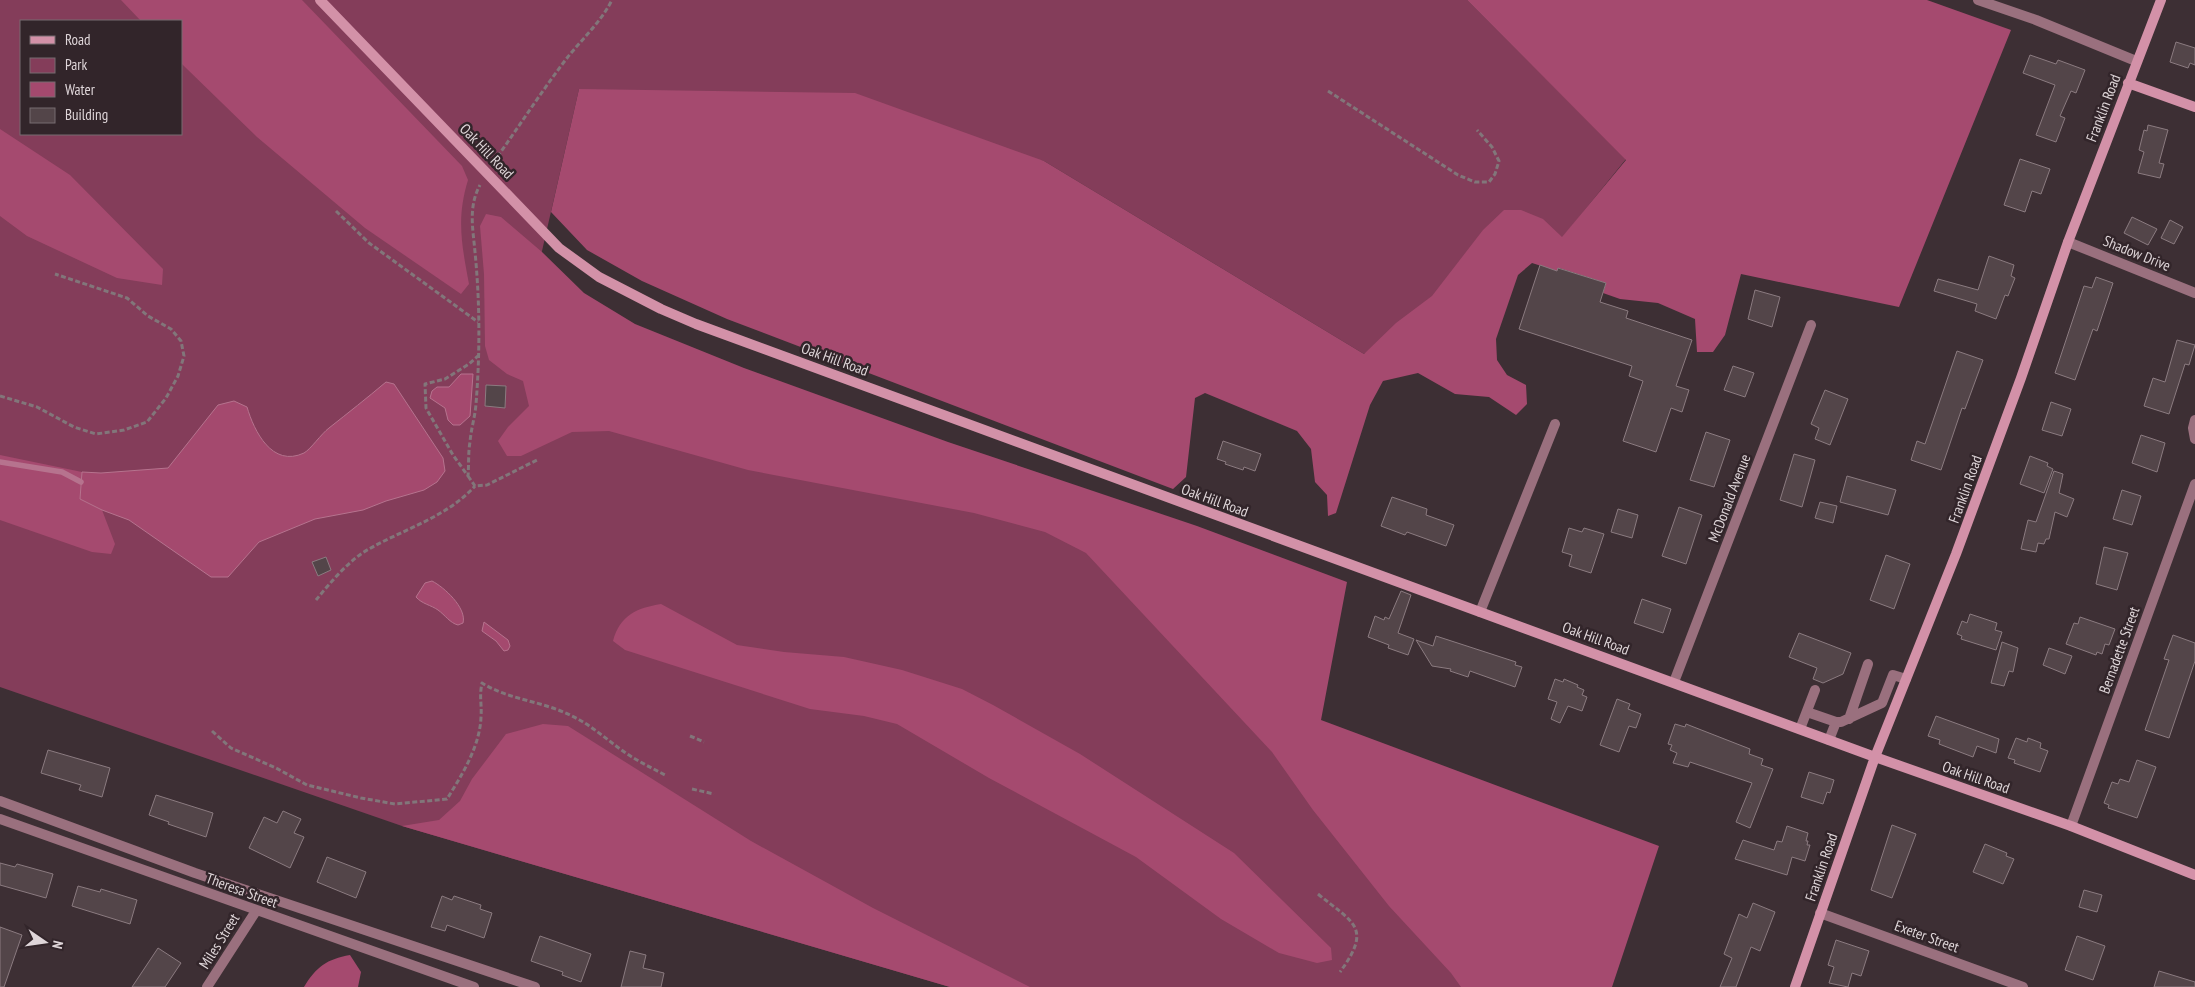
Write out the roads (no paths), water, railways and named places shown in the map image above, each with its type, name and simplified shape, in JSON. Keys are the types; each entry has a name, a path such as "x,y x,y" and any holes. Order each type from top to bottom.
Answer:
{"street":[{"name":"Oak Hill Road","path":"320,0 559,248 599,277 661,309 696,324 1875,757 2071,826 2195,875"},
{"path":"1978,0 2036,20 2136,61"},
{"name":"Franklin Road","path":"1795,987 1875,757 1960,545 2068,242 2161,0"},
{"path":"2128,82 2195,107"},
{"name":"Shadow Drive","path":"2068,242 2195,293"},
{"name":"McDonald Avenue","path":"1674,682 1811,325"},
{"path":"2195,420 2192,428 2195,439"},
{"path":"1480,612 1555,424"},
{"name":"Bernadette Street","path":"2071,826 2195,484"},
{"path":"1848,719 1868,664"},
{"path":"1807,712 1836,722 1848,719 1882,703 1893,675 1906,679"},
{"path":"1800,729 1815,690"},
{"path":"1882,703 1895,708"},
{"path":"1829,740 1836,722"},
{"path":"0,801 204,876 535,987"},
{"name":"Theresa Street","path":"0,819 474,987"},
{"name":"Miles Street","path":"208,987 256,911"},
{"name":"Exeter Street","path":"1820,914 2023,987"}],"water":[{"path":"461,374 473,374 470,416 460,425 453,425 448,420 445,408 430,398 432,391 437,387 449,387"},
{"path":"386,382 394,384 443,458 445,471 437,482 424,490 363,510 315,519 259,542 228,577 211,577 129,520 80,499 82,472 101,473 168,468 218,405 234,401 247,407 254,426 266,445 283,456 293,456 307,451 326,431"},
{"path":"432,581 454,599 462,611 463,623 455,624 438,610 416,597 425,583"},
{"path":"484,622 508,640 510,646 508,650 504,651 496,641 482,631"}],"waterway":[{"path":"0,462 62,472 81,482"}]}
